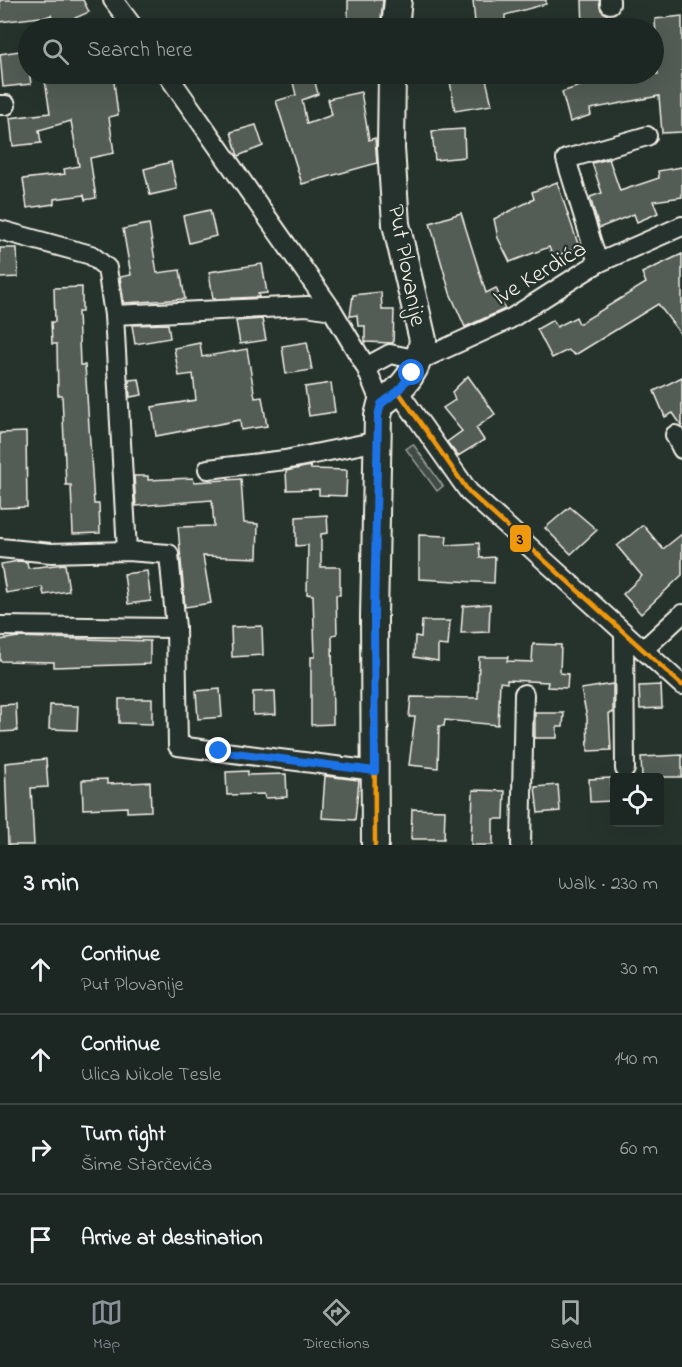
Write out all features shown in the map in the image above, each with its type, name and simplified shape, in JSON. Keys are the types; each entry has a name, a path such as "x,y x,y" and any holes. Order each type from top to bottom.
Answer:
{"street":[{"path":"113,0 126,18"},
{"path":"396,18 398,0"},
{"path":"174,84 332,310 366,367 469,492 682,685"},
{"name":"Put Plovanije","path":"375,845 374,617 378,416 390,397 420,360 423,340 396,224 391,148 392,84"},
{"path":"598,263 566,159 647,136"},
{"name":"Ive Kerdića","path":"420,360 510,320 598,263 682,226"},
{"path":"0,230 91,255 107,268 114,315 127,551"},
{"path":"114,315 307,306 332,310"},
{"path":"366,367 390,354 420,360"},
{"path":"208,469 285,460 378,441"},
{"path":"0,548 51,553 127,551 169,554 176,628 178,746 375,771"},
{"path":"643,650 682,614"},
{"path":"0,626 176,628"},
{"path":"624,633 625,769"},
{"path":"522,845 524,694"}],"shaded area":[{"path":"413,444 443,486 437,491 406,449"}],"building":[{"path":"0,0 83,0 89,12 75,18 52,18 51,15 44,18 18,18 0,22"},
{"path":"348,0 383,0 381,18 348,18"},
{"path":"473,0 546,0 546,4 505,15 505,18 475,18"},
{"path":"582,0 599,0 601,10 607,18 583,18"},
{"path":"682,16 682,132 662,133 659,96 590,109 591,115 570,122 562,92 585,84 664,84 664,18"},
{"path":"18,51 18,84 31,84 3,87 0,54"},
{"path":"46,84 114,84 118,115 109,117 114,153 90,158 96,198 85,200 84,195 54,199 54,204 27,208 23,179 65,174 64,169 79,166 71,121 39,130 41,143 13,146 10,118 50,113"},
{"path":"293,84 316,84 318,94 302,100 307,124 332,115 328,99 361,92 369,140 375,138 377,163 302,184 276,101 296,95"},
{"path":"450,84 487,84 492,105 455,111"},
{"path":"256,125 263,146 238,156 231,132"},
{"path":"464,129 465,157 435,160 432,131"},
{"path":"609,159 620,191 659,178 658,171 682,167 682,197 653,201 658,213 637,222 634,214 599,228 590,197 602,193 592,163"},
{"path":"171,162 177,189 150,195 144,169"},
{"path":"557,182 579,247 553,257 549,247 510,262 498,238 494,219 534,199 532,192"},
{"path":"210,210 216,236 189,243 183,216"},
{"path":"461,213 486,293 496,288 505,309 465,327 450,293 430,223"},
{"path":"149,224 157,273 180,270 185,299 124,303 120,277 131,275 123,229"},
{"path":"0,248 17,248 18,277 0,278"},
{"path":"682,254 682,336 658,304 575,355 568,350 552,358 537,329 553,320 557,327 576,317 579,324 646,283 642,273"},
{"path":"262,264 267,293 258,294 259,297 213,299 209,272"},
{"path":"82,287 82,312 78,312 80,365 85,365 94,504 99,504 100,533 73,534 71,485 66,485 62,395 58,395 57,344 52,344 51,322 55,322 54,288"},
{"path":"381,292 382,310 394,310 393,343 365,342 365,326 358,326 357,315 350,316 353,295"},
{"path":"262,319 266,340 240,344 236,321"},
{"path":"168,324 170,338 135,344 132,325"},
{"path":"307,342 312,370 286,374 282,346"},
{"path":"200,343 202,357 247,349 255,398 262,397 267,426 241,430 240,420 156,436 152,407 196,400 193,374 179,376 174,348"},
{"path":"468,376 495,414 476,428 484,440 458,456 447,442 462,431 443,408 455,400 452,392"},
{"path":"682,377 682,426 673,413 665,417 654,391"},
{"path":"139,379 142,395 130,397 129,380"},
{"path":"331,383 335,412 309,416 305,387"},
{"path":"26,432 27,507 0,508 0,433"},
{"path":"310,466 311,469 347,470 346,496 319,495 319,489 287,490 286,471"},
{"path":"134,476 148,476 148,480 193,478 194,482 241,479 244,523 258,524 257,558 203,556 211,603 185,607 178,527 214,526 212,500 136,506"},
{"path":"570,507 597,530 571,554 545,528"},
{"path":"327,515 328,533 321,534 321,567 340,567 340,595 336,595 337,634 332,635 333,724 311,725 311,657 315,657 313,595 307,594 308,545 296,546 296,517"},
{"path":"643,525 663,549 682,534 682,575 641,614 623,594 642,576 617,546"},
{"path":"419,535 447,536 446,545 479,543 480,558 495,557 494,583 419,579"},
{"path":"27,562 28,568 65,564 69,591 44,595 42,587 6,593 1,564"},
{"path":"147,571 151,601 128,604 124,574"},
{"path":"490,604 489,632 461,633 463,606"},
{"path":"422,621 450,621 448,646 438,645 438,661 414,657 415,636 421,637"},
{"path":"262,626 263,655 232,657 231,627"},
{"path":"18,637 150,641 150,664 54,667 54,662 0,661 0,640"},
{"path":"533,644 561,645 560,673 568,674 567,688 547,687 548,682 507,680 507,683 500,682 498,725 445,720 444,726 439,726 438,768 409,765 415,717 409,717 411,697 478,698 479,657 508,657 507,661 532,662"},
{"path":"613,684 613,713 609,713 611,750 588,751 587,717 581,689"},
{"path":"661,685 662,708 640,709 639,686"},
{"path":"220,689 222,717 198,719 196,691"},
{"path":"275,691 276,714 253,715 253,692"},
{"path":"119,699 152,699 152,724 119,723"},
{"path":"16,704 17,731 0,732 0,705"},
{"path":"50,705 78,706 77,730 49,729"},
{"path":"535,713 564,713 563,727 557,727 557,738 535,738"},
{"path":"682,755 682,777 664,777 664,773 642,773 641,757"},
{"path":"46,759 48,787 31,788 34,845 8,845 5,763"},
{"path":"248,771 248,775 286,774 287,797 265,798 264,794 227,795 226,772"},
{"path":"325,776 359,780 355,820 322,818"},
{"path":"610,778 610,801 590,802 589,779"},
{"path":"107,779 107,784 150,782 151,811 127,812 127,807 83,809 82,780"},
{"path":"558,785 560,811 538,813 535,787"},
{"path":"473,790 505,791 504,819 493,819 493,845 471,845"},
{"path":"412,809 445,810 444,839 411,839"}],"transit line":[{"name":"3","path":"375,845 374,617 378,416 381,404 398,391 469,492 682,685"}],"route":[{"path":"219,751 375,771 374,617 378,416 381,404 398,391 412,373"}]}
